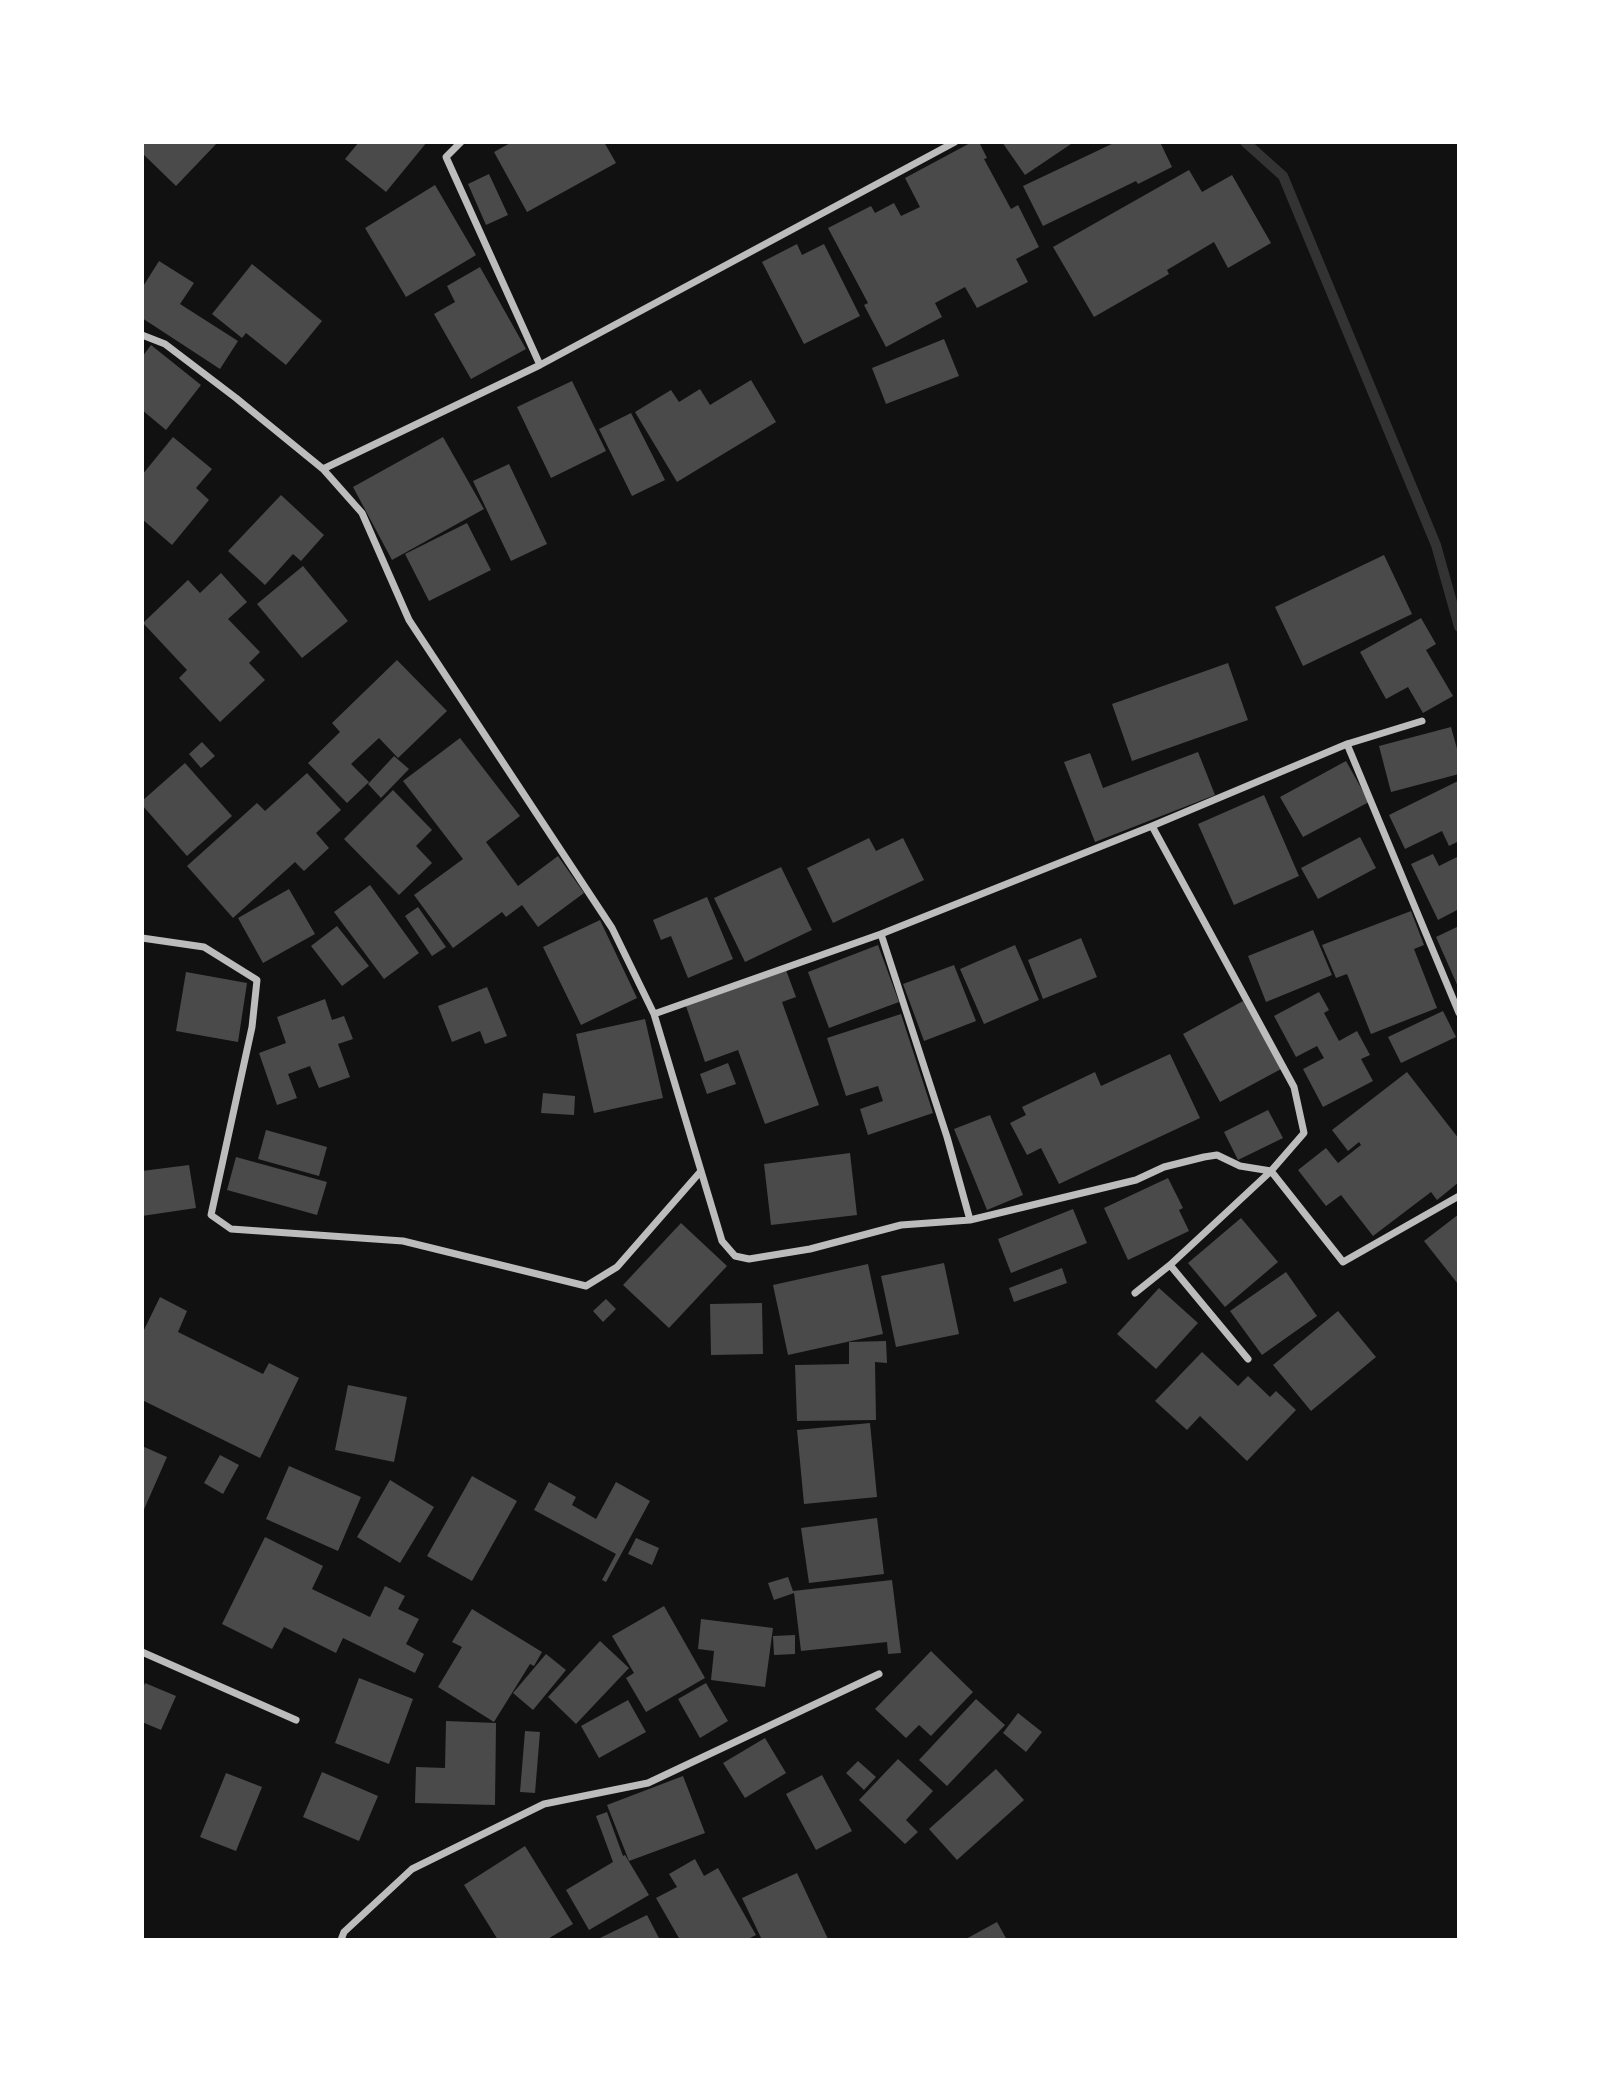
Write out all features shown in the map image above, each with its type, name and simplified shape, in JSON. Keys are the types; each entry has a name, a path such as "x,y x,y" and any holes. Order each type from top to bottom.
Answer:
{"street":[{"path":"461,142 446,157 540,365"},
{"path":"323,469 540,365 955,142"},
{"path":"142,335 165,344 236,398 323,469 362,513 409,620 612,928 654,1014 722,1241 735,1255 748,1259 810,1249 901,1225 970,1220 1136,1180 1164,1167 1217,1155 1240,1166 1270,1171 1343,1262 1459,1196"},
{"path":"654,1014 881,934 1153,827 1347,744 1422,721"},
{"path":"1347,744 1459,1013"},
{"path":"1135,1293 1170,1265 1270,1171 1304,1133 1294,1087 1153,827"},
{"path":"881,934 947,1137 970,1220"},
{"path":"142,938 204,947 257,980 252,1027 211,1215 231,1229 403,1241 586,1286 617,1266 701,1171"},
{"path":"1170,1265 1248,1359"},
{"path":"142,1652 296,1720"},
{"path":"341,1940 344,1932 412,1869 544,1804 648,1783 879,1674"}],"building":[{"path":"142,142 218,142 176,186 142,153"},
{"path":"359,142 427,142 386,192 345,159"},
{"path":"512,142 604,142 616,163 527,212 494,152"},
{"path":"972,142 979,142 987,158 984,159 1011,209 1018,205 1039,247 1016,259 1028,282 977,308 965,287 935,303 942,317 886,347 864,305 868,303 828,228 871,206 875,213 894,203 901,216 920,207 905,178"},
{"path":"1002,142 1074,142 1025,175"},
{"path":"1116,142 1160,142 1172,167 1138,184 1136,181 1043,226 1023,186"},
{"path":"1189,170 1202,192 1232,175 1271,243 1228,268 1214,242 1167,270 1169,274 1094,317 1053,247"},
{"path":"489,174 508,215 486,225 468,184"},
{"path":"435,185 476,255 406,297 365,228"},
{"path":"797,244 802,255 824,244 860,316 804,344 762,262"},
{"path":"159,261 194,283 180,304 238,341 220,369 142,318 142,288"},
{"path":"252,264 322,321 286,365 246,333 242,338 212,314"},
{"path":"480,267 526,349 471,379 434,314 455,302 447,286"},
{"path":"944,339 959,376 886,404 872,368"},
{"path":"151,345 201,385 166,430 142,410 142,357"},
{"path":"751,380 776,422 677,482 635,412 671,390 679,402 700,389 710,405"},
{"path":"572,381 606,451 551,478 517,407"},
{"path":"631,413 665,480 632,496 599,429"},
{"path":"173,437 212,469 196,488 209,500 172,545 142,519 142,475"},
{"path":"443,437 484,509 392,560 353,487"},
{"path":"509,464 547,544 511,561 473,481"},
{"path":"281,495 324,535 301,561 293,554 265,585 228,551"},
{"path":"467,523 491,570 429,601 405,554"},
{"path":"1384,555 1412,614 1303,666 1275,607"},
{"path":"303,566 348,621 302,658 257,604"},
{"path":"221,573 247,602 228,619 260,652 249,663 265,680 220,722 179,678 187,670 143,623 188,580 200,593"},
{"path":"1421,618 1436,644 1426,650 1453,696 1423,713 1408,687 1386,699 1360,652"},
{"path":"397,660 447,711 398,758 379,738 351,764 369,782 347,803 308,763 340,732 332,723"},
{"path":"1228,663 1248,720 1132,761 1112,704"},
{"path":"1451,727 1459,756 1459,774 1391,792 1379,746"},
{"path":"460,738 520,816 486,842 518,886 558,856 584,893 538,927 522,905 506,917 502,912 453,948 414,895 463,859 403,781"},
{"path":"202,742 215,756 201,768 189,754"},
{"path":"1198,752 1215,795 1095,842 1064,762 1090,753 1103,788"},
{"path":"394,756 409,769 381,798 368,784"},
{"path":"1346,761 1369,802 1303,837 1280,797"},
{"path":"185,763 232,816 187,856 142,805 142,801"},
{"path":"307,773 341,810 316,833 329,848 304,871 295,862 233,918 187,866 257,803 265,811"},
{"path":"1458,781 1459,841 1449,846 1442,831 1405,849 1389,815"},
{"path":"393,790 432,830 416,846 432,863 399,895 344,839"},
{"path":"1264,795 1299,876 1234,905 1198,824"},
{"path":"1360,837 1376,868 1318,899 1301,868"},
{"path":"869,838 876,851 903,838 924,880 833,923 807,868"},
{"path":"1433,854 1439,866 1459,856 1459,909 1438,920 1411,864"},
{"path":"781,867 812,930 745,962 714,898"},
{"path":"370,885 419,953 384,979 334,912"},
{"path":"289,889 315,934 263,963 238,918"},
{"path":"707,897 733,959 688,978 671,936 661,940 653,920"},
{"path":"418,907 446,947 432,956 405,916"},
{"path":"1411,911 1424,945 1414,949 1437,1008 1371,1034 1347,974 1336,978 1322,945"},
{"path":"600,920 637,998 581,1025 543,947"},
{"path":"337,926 369,966 342,986 311,946"},
{"path":"1459,926 1459,989 1436,937"},
{"path":"1313,930 1332,975 1266,1002 1248,956"},
{"path":"1081,938 1097,977 1043,999 1028,960"},
{"path":"878,945 899,1002 829,1028 808,972"},
{"path":"1015,945 1039,1000 984,1024 960,969"},
{"path":"954,965 976,1021 924,1041 903,984"},
{"path":"786,970 796,997 782,1002 819,1105 765,1124 738,1050 705,1062 686,1006"},
{"path":"186,972 247,983 238,1042 176,1031"},
{"path":"487,987 507,1036 485,1044 480,1031 452,1042 438,1006"},
{"path":"1319,992 1329,1010 1324,1013 1339,1041 1357,1031 1370,1055 1361,1059 1373,1081 1323,1107 1303,1069 1324,1058 1317,1046 1296,1057 1274,1016"},
{"path":"325,999 332,1020 344,1016 353,1039 338,1044 350,1077 319,1088 310,1066 288,1074 297,1098 277,1105 259,1053 286,1043 277,1017"},
{"path":"1243,1001 1281,1069 1220,1102 1183,1034"},
{"path":"1443,1011 1456,1037 1401,1063 1388,1037"},
{"path":"901,1014 933,1113 868,1135 860,1109 883,1101 878,1086 846,1096 827,1038"},
{"path":"645,1019 663,1098 594,1113 576,1034"},
{"path":"1170,1054 1200,1118 1059,1184 1041,1148 1027,1155 1010,1123 1026,1115 1022,1107 1095,1072 1101,1086"},
{"path":"728,1063 736,1084 707,1094 700,1074"},
{"path":"1407,1072 1459,1139 1459,1182 1437,1200 1431,1192 1373,1236 1341,1195 1326,1206 1298,1170 1326,1148 1338,1163 1361,1145 1359,1142 1348,1151 1332,1130"},
{"path":"543,1093 575,1096 574,1115 541,1113"},
{"path":"1268,1110 1283,1138 1238,1160 1224,1132"},
{"path":"990,1115 1023,1195 987,1210 954,1129"},
{"path":"266,1130 327,1147 319,1176 258,1159"},
{"path":"850,1153 857,1215 771,1225 764,1164"},
{"path":"236,1157 327,1182 317,1215 227,1190"},
{"path":"189,1165 196,1208 142,1216 142,1171"},
{"path":"1168,1178 1183,1208 1179,1210 1189,1231 1128,1260 1104,1208"},
{"path":"1073,1209 1087,1243 1011,1273 998,1239"},
{"path":"1459,1214 1459,1283 1458,1284 1424,1241"},
{"path":"1241,1218 1278,1262 1225,1307 1188,1263"},
{"path":"681,1223 727,1266 669,1328 623,1285"},
{"path":"944,1263 959,1334 896,1347 881,1276"},
{"path":"868,1264 883,1334 788,1355 773,1285"},
{"path":"1062,1268 1067,1283 1014,1302 1009,1288"},
{"path":"1286,1272 1317,1316 1262,1355 1230,1311"},
{"path":"1159,1288 1198,1323 1156,1369 1117,1334"},
{"path":"160,1297 187,1311 178,1332 263,1374 269,1363 299,1378 260,1458 142,1400 142,1334"},
{"path":"606,1299 616,1309 603,1322 593,1311"},
{"path":"762,1303 763,1354 711,1355 710,1304"},
{"path":"1338,1311 1376,1357 1311,1411 1273,1365"},
{"path":"886,1341 887,1363 875,1362 876,1420 797,1421 795,1365 849,1364 849,1342"},
{"path":"1202,1352 1238,1386 1248,1376 1270,1397 1276,1391 1296,1410 1247,1461 1200,1416 1187,1430 1155,1401"},
{"path":"348,1385 407,1397 394,1462 335,1450"},
{"path":"870,1423 877,1497 804,1504 797,1430"},
{"path":"142,1446 167,1457 142,1514"},
{"path":"220,1455 239,1465 223,1494 204,1483"},
{"path":"289,1466 361,1497 338,1551 266,1519"},
{"path":"472,1476 517,1501 472,1581 427,1556"},
{"path":"390,1480 434,1507 400,1563 357,1537"},
{"path":"549,1482 576,1497 572,1505 596,1519 616,1482 650,1501 606,1582 602,1580 616,1554 534,1510"},
{"path":"877,1518 884,1574 809,1583 801,1528"},
{"path":"265,1537 323,1566 312,1589 370,1617 385,1586 405,1596 398,1609 419,1619 406,1644 424,1654 415,1673 343,1638 336,1653 284,1627 272,1649 222,1624"},
{"path":"636,1538 659,1548 652,1565 628,1554"},
{"path":"788,1577 793,1591 892,1580 901,1653 888,1654 887,1642 801,1651 794,1593 774,1600 768,1583"},
{"path":"664,1606 705,1678 646,1712 626,1678 634,1673 612,1636"},
{"path":"472,1609 542,1652 534,1666 530,1664 494,1722 438,1687 462,1647 452,1642"},
{"path":"701,1619 773,1628 765,1687 711,1680 714,1651 698,1649"},
{"path":"795,1635 795,1654 774,1655 773,1636"},
{"path":"600,1641 629,1668 576,1724 548,1697"},
{"path":"931,1651 973,1692 931,1736 919,1725 906,1738 875,1709"},
{"path":"546,1654 566,1670 533,1710 513,1693"},
{"path":"359,1678 413,1699 389,1764 335,1743"},
{"path":"145,1683 176,1696 161,1730 142,1722 142,1690"},
{"path":"706,1683 728,1721 700,1738 678,1699"},
{"path":"976,1699 1005,1725 947,1786 919,1760"},
{"path":"628,1700 646,1732 599,1758 581,1726"},
{"path":"1018,1713 1042,1732 1026,1752 1003,1733"},
{"path":"446,1721 496,1723 495,1805 415,1803 416,1767 445,1768"},
{"path":"525,1731 540,1732 535,1793 520,1792"},
{"path":"765,1738 786,1773 745,1798 723,1763"},
{"path":"898,1759 933,1791 906,1820 918,1832 905,1844 859,1800"},
{"path":"858,1761 876,1777 864,1790 846,1773"},
{"path":"996,1769 1024,1800 957,1860 929,1829"},
{"path":"322,1772 378,1796 359,1841 303,1817"},
{"path":"226,1773 262,1787 236,1851 200,1837"},
{"path":"822,1775 852,1831 816,1850 786,1794"},
{"path":"683,1776 705,1833 629,1861 607,1805"},
{"path":"607,1812 623,1856 625,1855 649,1895 589,1930 566,1890 613,1862 596,1816"},
{"path":"525,1846 573,1924 546,1940 498,1940 464,1885"},
{"path":"695,1859 704,1876 718,1868 756,1935 746,1940 680,1940 656,1898 677,1887 669,1874"},
{"path":"797,1873 828,1939 762,1940 742,1898"},
{"path":"647,1915 660,1940 596,1940"},
{"path":"997,1922 1007,1940 964,1940"}],"waterway":[{"path":"1245,142 1283,176 1436,545 1459,627"}]}
